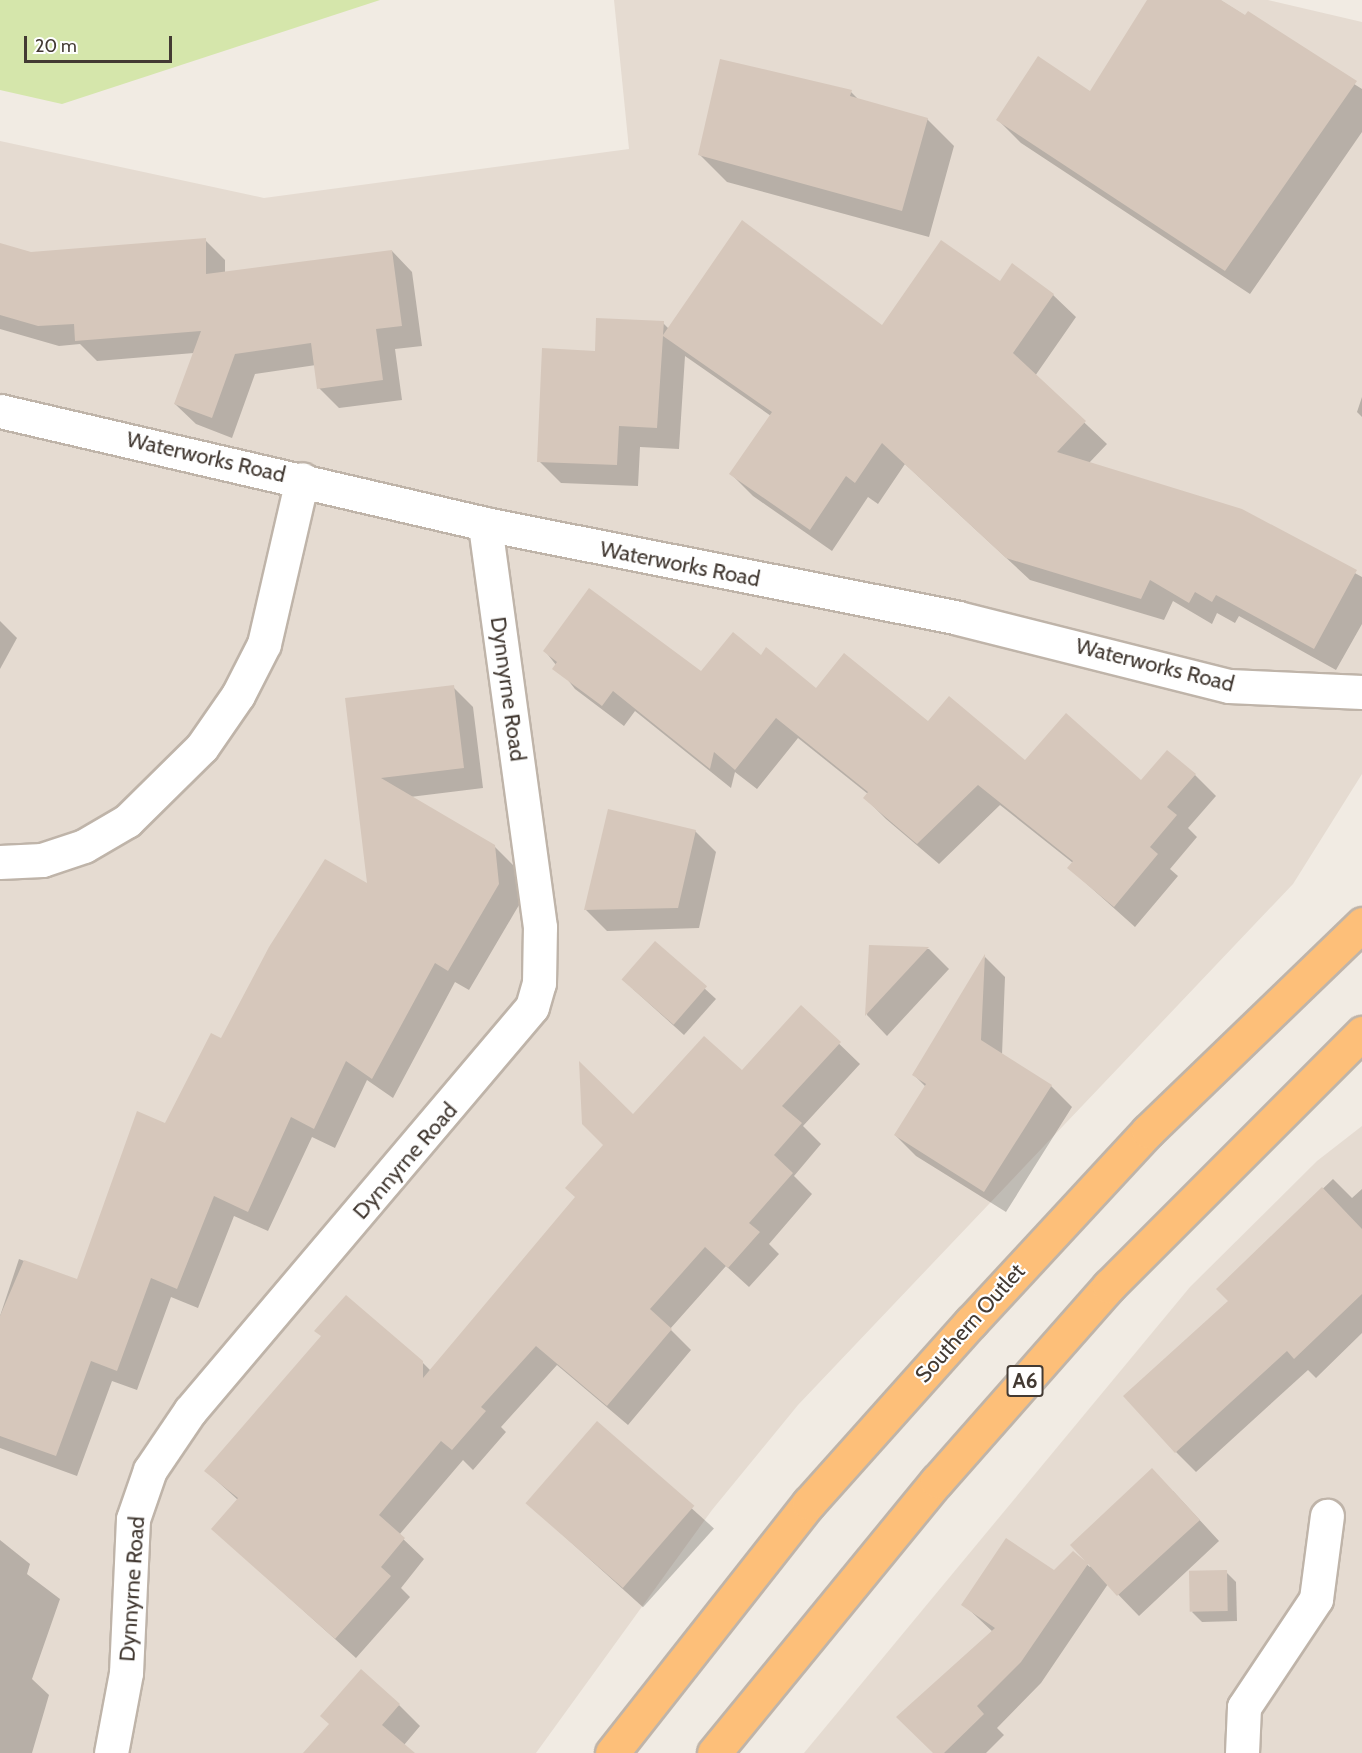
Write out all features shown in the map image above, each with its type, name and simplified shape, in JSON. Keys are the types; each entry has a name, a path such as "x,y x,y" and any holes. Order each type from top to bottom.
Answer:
{"highway":[{"name":"Southern Outlet","path":"612,1753 802,1512 971,1322 1189,1090 1362,924"},
{"name":"A6","path":"714,1753 937,1481 1109,1286 1362,1034"}],"street":[{"name":"Waterworks Road","path":"0,411 302,479 485,524 958,618 1229,686 1362,692"},
{"path":"0,862 42,860 93,841 127,821 202,747 238,695 264,644 302,479"},
{"name":"Dynnyrne Road","path":"111,1753 126,1673 133,1519 150,1470 190,1411 519,1028 534,999 540,927 485,524"},
{"path":"1242,1753 1244,1707 1316,1599 1327,1516"}],"shaded area":[{"path":"614,0 1268,0 1362,22 1362,774 1293,884 798,1405 712,1510 536,1753 0,1753 0,141 264,198 629,149"},
{"path":"1362,1126 1362,1753 804,1753 1190,1287 1317,1161"}],"green space":[{"path":"0,0 380,0 62,104 0,90"}],"building":[{"path":"1147,0 1221,0 1245,15 1248,11 1357,81 1225,271 996,120 1038,56 1090,91"},
{"path":"720,59 852,90 850,96 928,118 902,211 698,155"},
{"path":"742,220 882,325 941,240 1000,281 1012,263 1054,294 1013,353 1086,421 1057,452 1242,509 1357,570 1314,649 1216,595 1212,602 1195,592 1189,603 1150,580 1141,599 1006,558 882,443 855,483 846,476 810,530 729,474 772,412 663,336 657,428 619,426 617,465 537,462 542,348 595,351 596,318 664,321 663,335"},
{"path":"206,238 206,274 392,250 402,326 376,329 383,380 317,389 311,343 235,354 212,418 174,404 201,331 75,341 74,324 38,326 0,315 0,243 31,252"},
{"path":"589,588 701,671 733,632 761,655 766,647 816,688 844,653 928,721 949,696 1025,760 1066,713 1141,780 1167,750 1196,774 1167,807 1177,815 1150,847 1158,854 1114,907 1067,868 1073,861 978,785 917,844 863,798 868,792 776,718 735,770 714,752 710,769 613,691 602,706 552,669 557,662 543,651"},
{"path":"454,685 464,768 381,778 495,845 499,884 448,971 435,963 372,1079 346,1061 314,1129 291,1117 248,1212 214,1196 177,1289 151,1278 117,1371 91,1361 56,1456 0,1436 0,1316 24,1260 77,1279 137,1111 165,1123 211,1033 221,1038 269,947 325,859 367,883 345,698"},
{"path":"608,809 696,830 678,908 584,910"},
{"path":"655,941 707,986 674,1025 622,979"},
{"path":"869,945 929,947 865,1016"},
{"path":"985,954 981,1040 1052,1085 984,1192 894,1135 926,1084 912,1075"},
{"path":"801,1005 841,1042 782,1106 802,1123 774,1155 793,1173 749,1223 760,1232 728,1268 705,1247 650,1309 672,1329 607,1406 536,1346 481,1407 486,1411 452,1450 441,1441 379,1515 405,1538 381,1567 391,1576 335,1639 211,1529 238,1498 204,1471 321,1336 314,1331 346,1295 423,1361 423,1378 575,1197 565,1188 603,1145 582,1124 579,1061 633,1114 704,1036 742,1070"},
{"path":"1322,1187 1362,1229 1362,1294 1294,1359 1287,1351 1175,1453 1123,1396 1228,1301 1216,1289"},
{"path":"597,1421 694,1506 623,1588 525,1503"},
{"path":"1152,1468 1200,1520 1117,1596 1088,1564 1021,1662 977,1706 984,1714 944,1753 933,1753 896,1717 995,1628 961,1605 1006,1538 1054,1570 1073,1551 1085,1561 1070,1545"},
{"path":"1227,1570 1228,1611 1190,1612 1189,1571"},
{"path":"361,1669 400,1704 382,1725 415,1753 303,1753 329,1724 320,1716"}]}
